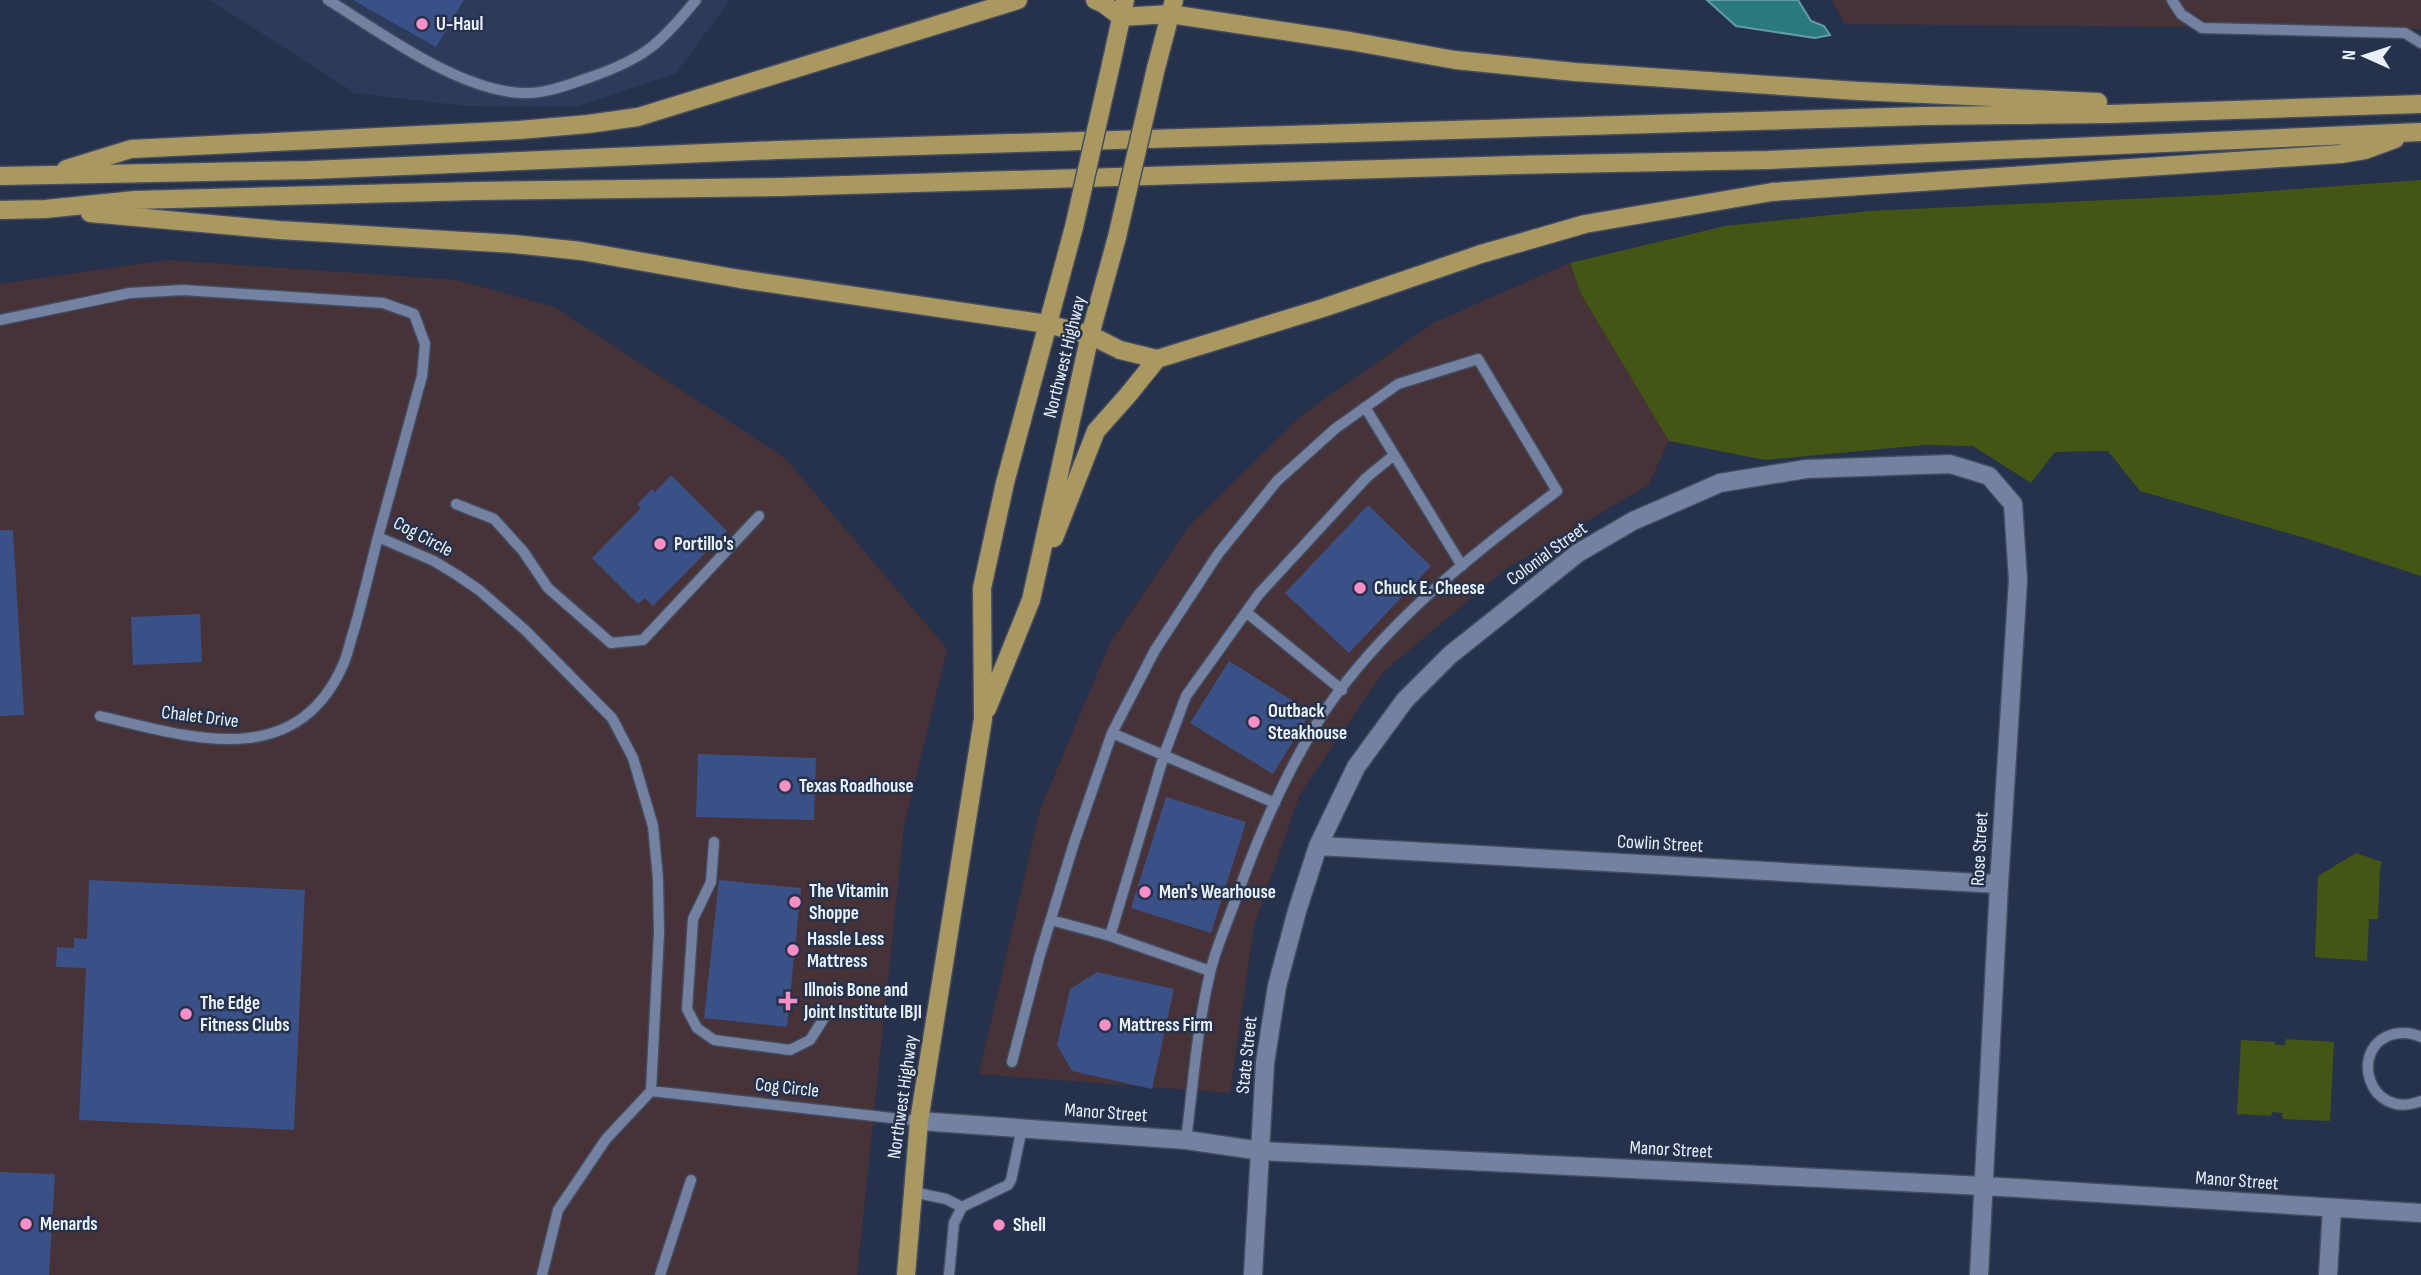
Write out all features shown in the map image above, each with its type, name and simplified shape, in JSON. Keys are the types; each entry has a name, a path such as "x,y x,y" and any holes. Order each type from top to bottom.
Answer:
{"main road":[{"path":"45,175 131,149 520,130 638,117 1018,0"},
{"path":"1095,0 1124,8 1172,7 1455,61 1588,73 1950,96 2276,109"},
{"name":"Northwest Highway","path":"983,719 1031,600 1090,335 1117,237 1172,7"},
{"name":"Northwest Highway","path":"906,1275 919,1121 983,719 982,588 1005,483 1074,227 1124,8"},
{"path":"0,176 310,170 778,150 1910,116 2421,104"},
{"path":"45,209 279,230 514,244 581,251 740,279 1047,324 1090,335 1120,350 1157,359 1323,308 1481,254 1598,222 1772,192 2341,154 2365,150 2416,132"},
{"path":"0,210 45,209 135,200 476,191 780,187 1768,160 2416,132"},
{"path":"1031,600 1096,431 1129,396 1157,359"}],"street":[{"name":"Colonial Street","path":"1318,846 1356,767 1405,700 1450,655 1578,553 1633,521 1720,483 1806,469 1950,464"},
{"name":"Rose Street","path":"1950,464 1989,476 2014,504 2018,580 1979,1275"},
{"name":"Cowlin Street","path":"1318,846 1999,884"},
{"name":"State Street","path":"1253,1275 1265,1063 1277,986 1318,846"},
{"name":"Manor Street","path":"919,1121 1186,1140 1261,1151 1984,1186 2421,1213"},
{"path":"2328,1275 2332,1208"}],"lane":[{"path":"328,0 428,61 470,81 526,93 566,86 614,69 642,55 666,36 696,0"},
{"path":"2172,0 2181,13 2202,28 2405,33 2421,43"},
{"name":"Cog Circle","path":"2,319 130,293 183,290 383,303 414,314 425,344 422,376 378,537 434,561 479,590 525,630 612,718 633,758 653,826 658,879 659,933 651,1091 919,1121"},
{"path":"1012,1062 1051,920 1111,733 1154,650 1219,554 1277,481 1336,428 1398,384 1478,359 1557,491 1462,566 1417,606 1362,663 1324,713 1275,803 1252,852 1210,971 1186,1140"},
{"path":"1365,407 1462,566"},
{"path":"1110,936 1164,755 1186,696 1259,594 1366,478 1394,456"},
{"path":"456,505 494,519 523,551 548,588 611,643 643,640 759,516"},
{"name":"Chalet Drive","path":"100,716 187,737 250,740 284,730 307,716 327,693 344,665 378,537"},
{"path":"1246,612 1342,690"},
{"path":"1111,733 1275,803"},
{"path":"714,842 711,882 693,919 687,1009 696,1028 714,1040 790,1050 810,1040 824,1018"},
{"path":"1051,920 1110,936 1210,971"},
{"path":"2421,1037 2404,1032 2381,1040 2373,1049 2368,1070 2373,1087 2385,1100 2402,1105 2421,1101"},
{"path":"542,1275 558,1210 606,1139 651,1091"},
{"path":"948,1275 954,1223 962,1207 1008,1185 1022,1128"},
{"path":"660,1275 691,1180"},
{"path":"913,1192 946,1199 962,1207"}],"shaded area":[{"path":"210,0 730,0 676,73 576,107 466,106 355,93"},
{"path":"1707,0 1798,0 1811,21 1824,26 1830,35 1815,38 1736,26"},
{"path":"1832,0 2421,0 2421,29 1845,24"},
{"path":"2421,180 2421,576 2305,538 2140,491 2108,451 2055,452 2031,483 1973,446 1924,445 1765,460 1669,441 1581,294 1570,263 1725,226 1869,211 2215,195"},
{"path":"167,260 457,280 554,307 785,458 947,649 904,826 857,1275 0,1275 0,284"},
{"path":"1570,263 1581,294 1669,441 1648,485 1507,568 1383,672 1300,794 1254,925 1230,1093 979,1074 1040,810 1110,643 1189,526 1302,415 1435,322"},
{"path":"2356,853 2382,862 2378,919 2369,919 2367,961 2315,957 2318,876"},
{"path":"2286,1039 2334,1042 2330,1121 2283,1119 2282,1113 2272,1112 2271,1116 2237,1114 2241,1040 2285,1045"}],"building":[{"name":"U-Haul","path":"353,0 464,0 436,47"},
{"name":"Portillo's","path":"671,475 727,531 653,606 645,598 638,604 592,558 641,508 637,504 652,489 655,492"},
{"path":"1368,505 1431,566 1349,653 1285,593"},
{"path":"0,530 13,530 24,715 0,716"},
{"path":"200,614 202,662 133,665 131,617"},
{"path":"1229,661 1311,712 1273,774 1190,723"},
{"path":"698,754 816,758 814,820 696,817"},
{"path":"1166,797 1246,822 1211,933 1131,908"},
{"path":"89,880 305,890 294,1130 79,1120 86,968 56,967 57,947 74,948 74,938 87,939"},
{"path":"719,880 801,888 787,1027 704,1018"},
{"path":"1097,972 1174,989 1152,1089 1072,1071 1057,1045 1070,989"},
{"name":"Menards","path":"0,1172 55,1174 49,1275 0,1275"}],"place":[{"name":"U-Haul","path":"422,24"},
{"name":"Portillo's","path":"660,544"},
{"name":"Chuck E. Cheese","path":"1360,588"},
{"name":"Outback Steakhouse","path":"1254,722"},
{"name":"Texas Roadhouse","path":"785,786"},
{"name":"Men's Wearhouse","path":"1145,892"},
{"name":"The Vitamin Shoppe","path":"795,902"},
{"name":"Hassle Less Mattress","path":"793,950"},
{"name":"Illnois Bone and Joint Institute IBJI","path":"788,1001"},
{"name":"The Edge Fitness Clubs","path":"186,1014"},
{"name":"Mattress Firm","path":"1105,1025"},
{"name":"Menards","path":"26,1224"},
{"name":"Shell","path":"999,1225"}]}
